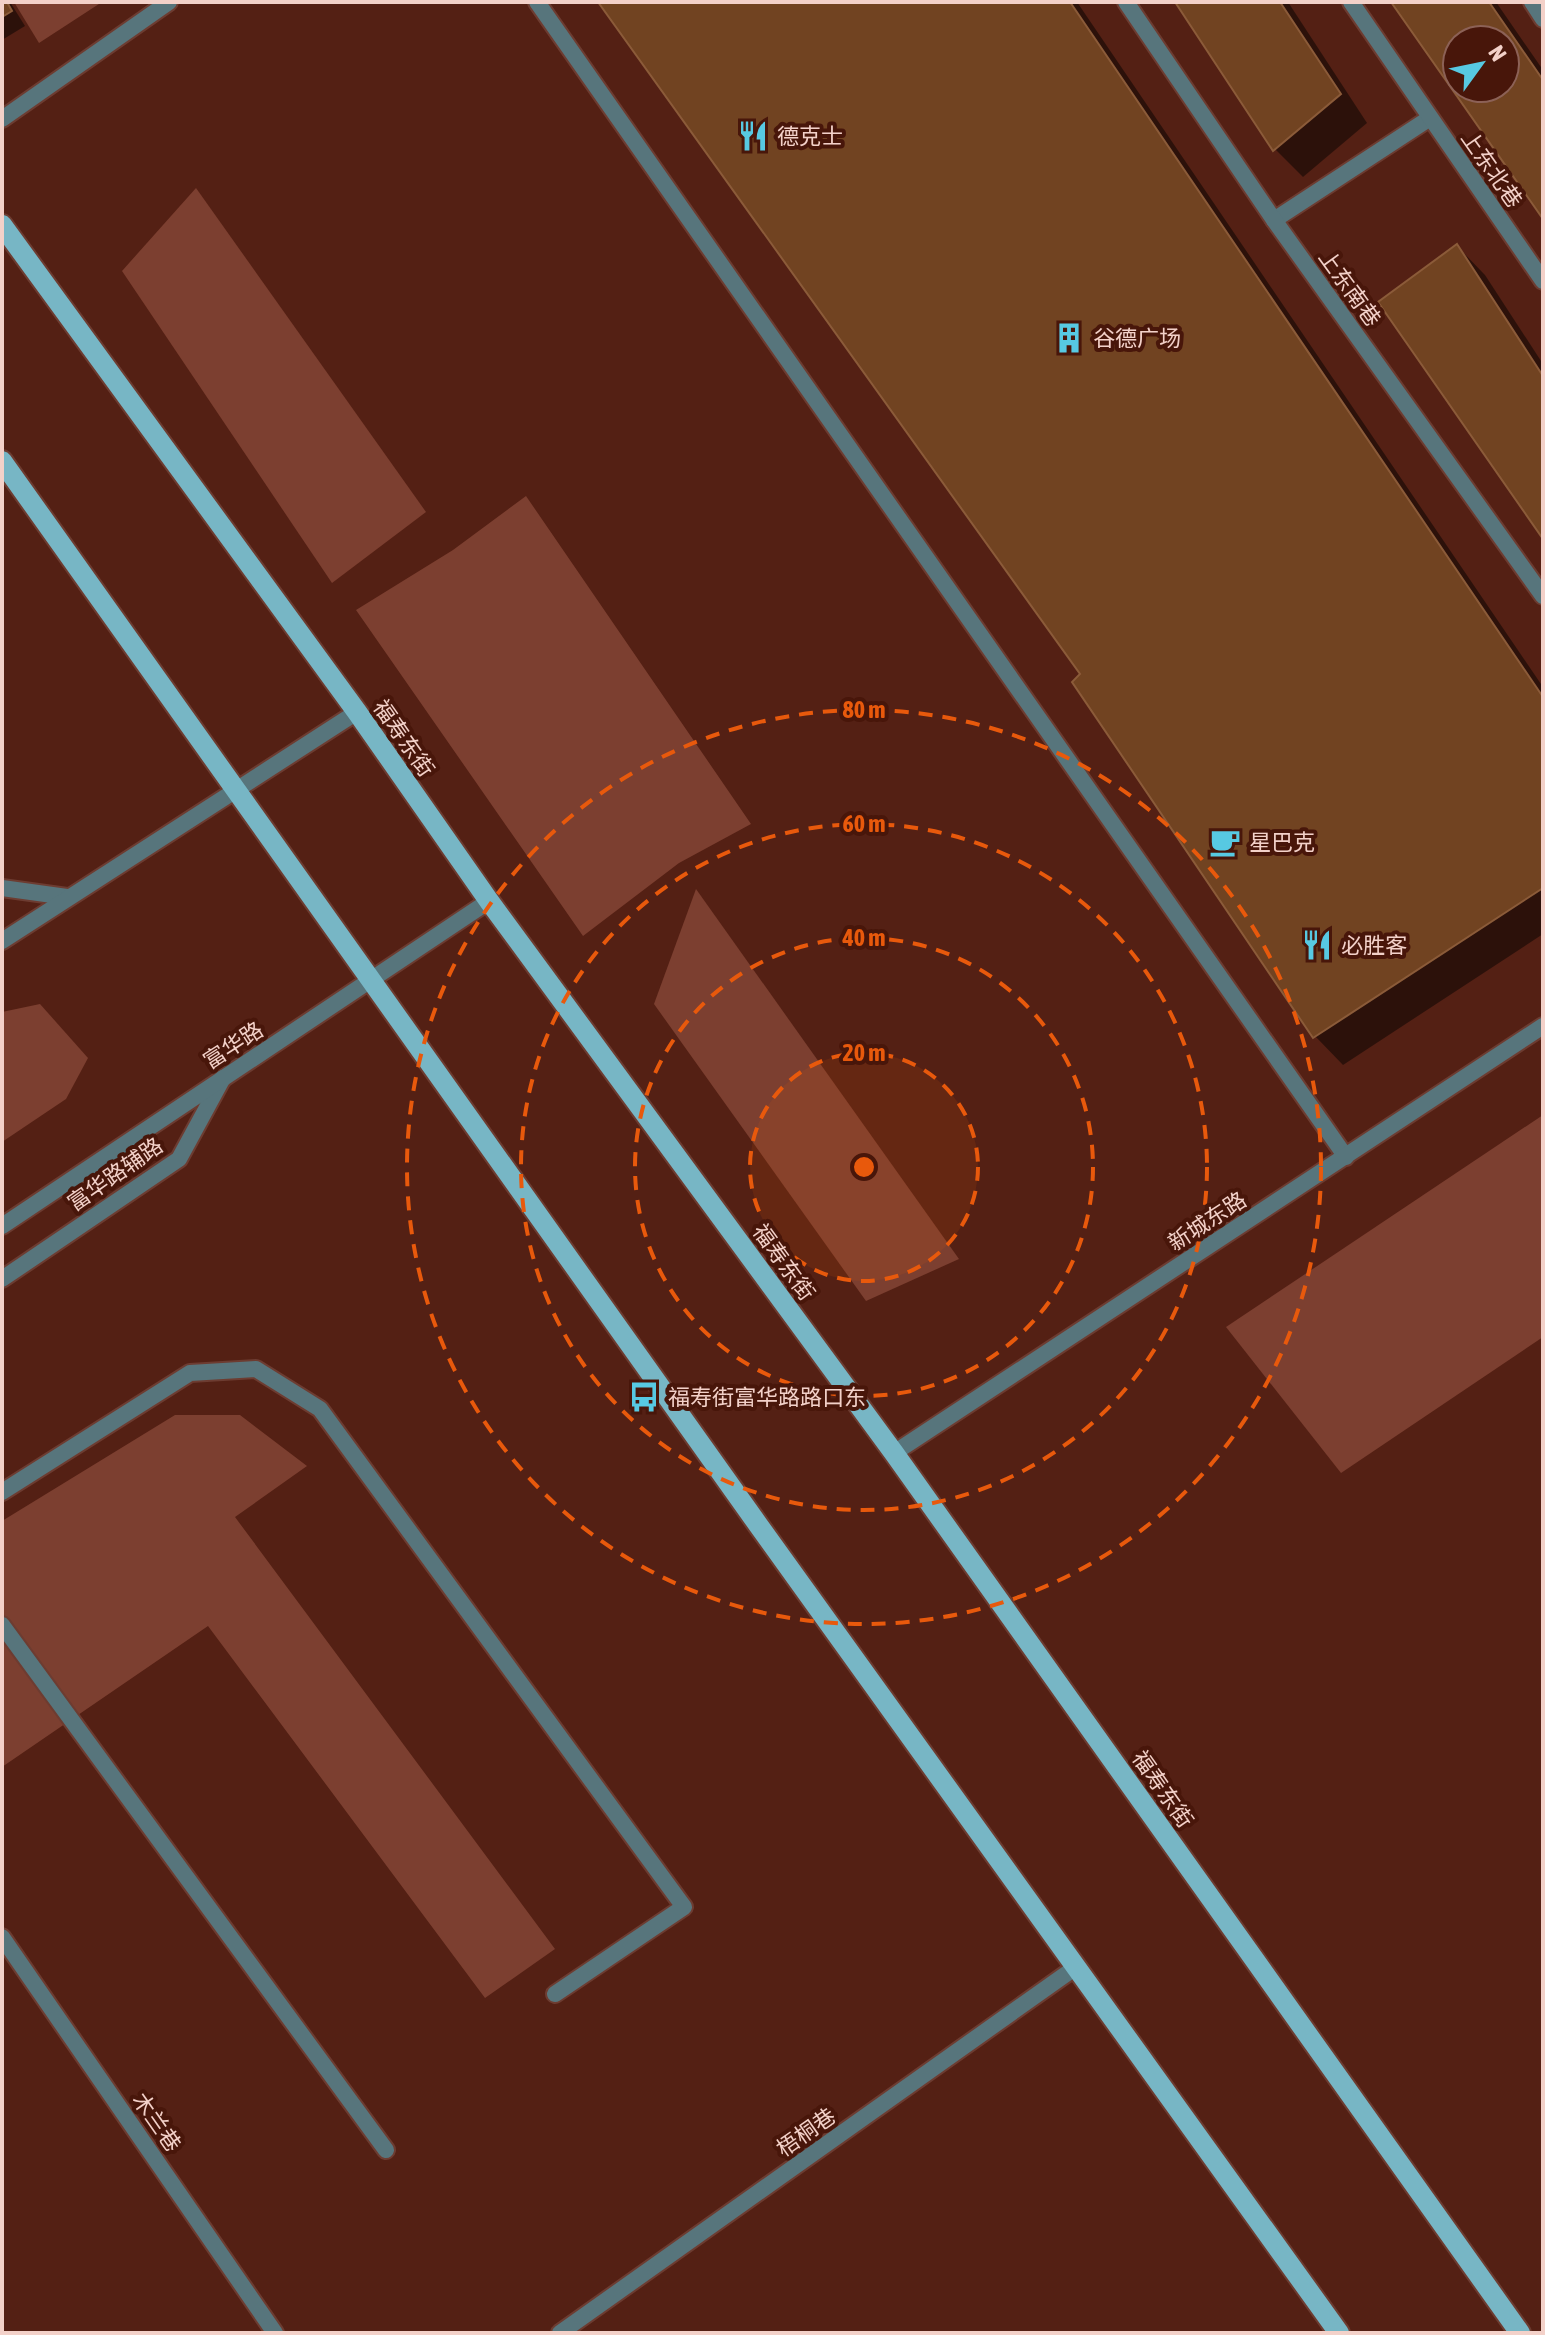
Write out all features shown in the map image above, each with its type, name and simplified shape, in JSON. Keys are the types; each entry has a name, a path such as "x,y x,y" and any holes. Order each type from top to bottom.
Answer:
{"main road":[{"name":"福寿东街","path":"2,225 357,712 489,901 894,1453 1520,2333"},
{"path":"2,461 1339,2333"}],"street":[{"path":"2,119 169,2"},
{"path":"537,2 1346,1157"},
{"name":"上东南巷","path":"1126,2 1274,220 1543,596"},
{"name":"上东北巷","path":"1351,2 1543,281"},
{"path":"1532,2 1543,19"},
{"path":"1274,220 1430,118"},
{"path":"2,941 357,712"},
{"path":"2,888 67,897"},
{"name":"富华路","path":"2,1226 489,901"},
{"name":"新城东路","path":"894,1453 1543,1026"},
{"name":"富华路辅路","path":"2,1279 179,1159 223,1078"},
{"path":"2,1492 190,1373 256,1369 320,1409 684,1907 555,1994"},
{"path":"2,1625 386,2150"},
{"name":"木兰巷","path":"2,1937 275,2333"},
{"name":"梧桐巷","path":"560,2333 1076,1967"}],"shaded area":[{"path":"14,2 102,2 39,43"},
{"path":"196,188 426,512 332,583 122,271"},
{"path":"526,496 751,824 679,863 583,936 356,610 453,550"},
{"path":"696,889 959,1259 866,1301 654,1004"},
{"path":"40,1004 88,1058 66,1099 2,1142 2,1012"},
{"path":"1543,1115 1543,1337 1341,1473 1226,1327"},
{"path":"175,1415 240,1415 307,1466 235,1517 555,1949 485,1998 208,1626 2,1767 2,1521"}],"building":[{"path":"2,2 7,2 12,11 2,17"},
{"name":"谷德广场","path":"598,2 1070,2 1543,697 1543,888 1313,1038 1072,682 1080,674"},
{"path":"1175,2 1280,2 1341,94 1273,151"},
{"path":"1391,2 1489,2 1504,24 1441,24 1441,73"},
{"path":"1521,48 1543,80 1543,219 1462,104 1521,104"},
{"path":"1457,244 1543,376 1543,539 1378,302"}],"place":[{"name":"德克士","path":"753,136"},
{"name":"谷德广场","path":"1069,338"},
{"name":"星巴克","path":"1225,842"},
{"name":"必胜客","path":"1317,945"},
{"name":"福寿街富华路路口东","path":"644,1397"}]}
